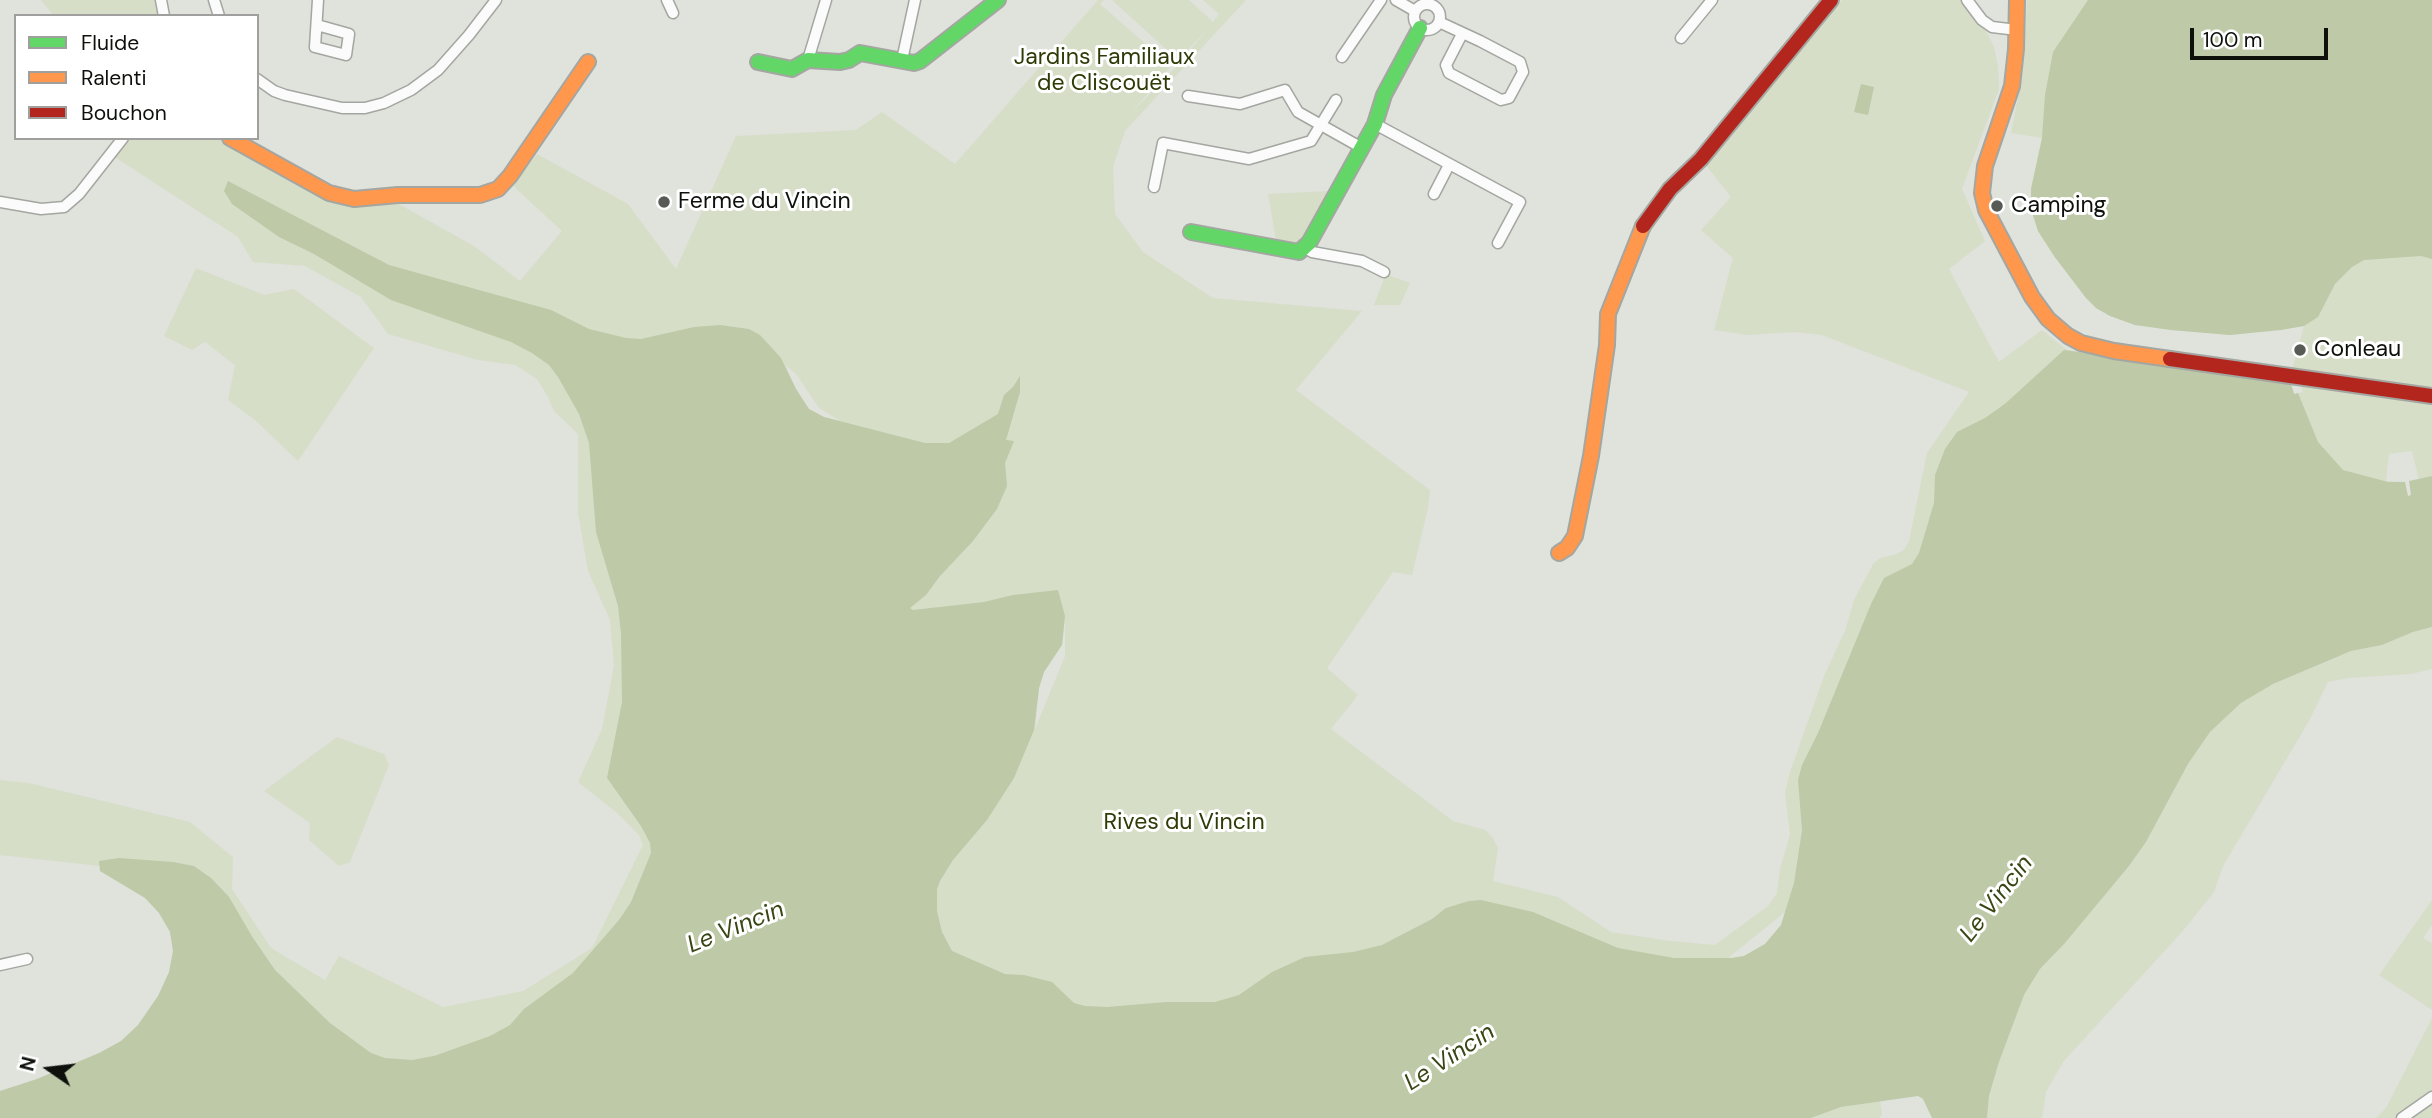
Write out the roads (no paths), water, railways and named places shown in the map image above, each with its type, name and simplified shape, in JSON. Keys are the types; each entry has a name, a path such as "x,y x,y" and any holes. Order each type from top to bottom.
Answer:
{"street":[{"path":"317,25 318,0"},
{"path":"259,80 285,95 342,108 365,108 384,103 411,90 438,70 496,0"},
{"path":"667,0 673,13"},
{"path":"808,60 826,0"},
{"path":"902,60 915,0"},
{"path":"1342,57 1381,0"},
{"path":"1396,0 1415,11"},
{"path":"1681,38 1712,0"},
{"path":"1559,552 1567,548 1575,536 1607,345 1608,314 1641,228 1670,189 1701,159 1831,0"},
{"path":"1967,0 1982,20 1992,27 2017,30"},
{"path":"2017,0 2012,86 1985,166 1982,193 1986,210 1999,238 2032,297 2048,318 2068,336 2081,343 2114,352 2432,396"},
{"path":"1434,2 1439,22 1430,29 1420,28 1414,20 1415,11 1423,4 1434,2"},
{"path":"758,62 792,69 808,60 840,62 860,53 915,63 992,3"},
{"path":"1439,22 1520,62 1523,72 1509,98 1501,100 1449,73 1446,65 1462,34"},
{"path":"1191,232 1299,252 1309,243 1375,124 1384,95 1420,28"},
{"path":"234,140 328,192 354,199 398,195 480,195 498,189 510,176 588,62"},
{"path":"1188,96 1240,104 1285,90 1298,112 1362,148"},
{"path":"1154,187 1163,143 1249,159 1311,141 1336,100"},
{"path":"1375,124 1520,202 1498,243"},
{"path":"0,202 41,209 64,207 79,194 118,140"},
{"path":"1434,194 1449,165"},
{"path":"1304,247 1312,252 1362,261 1384,272"},
{"path":"0,965 27,959"},
{"path":"2402,1118 2432,1097"}],"water":[{"path":"2088,0 2432,0 2432,259 2421,256 2364,260 2352,267 2335,284 2318,317 2304,326 2281,330 2230,335 2171,330 2135,325 2096,308 2054,256 2038,231 2031,209 2031,189 2042,138 2045,95 2053,52"},
{"path":"1861,84 1874,87 1868,115 1854,112"},
{"name":"Le Vincin","path":"228,181 389,265 551,310 589,329 641,339 694,327 720,325 749,329 760,335 781,358 809,409 824,417 925,443 949,443 998,414 1004,395 1020,376 1020,392 1006,440 1014,441 1005,463 1007,486 997,509 926,595 910,608 913,610 984,602 1013,595 1058,590 1065,616 1062,645 1044,672 1039,688 1034,730 1014,778 987,820 953,860 940,881 937,889 937,911 942,932 952,951 1005,974 1024,975 1052,982 1074,1003 1085,1006 1215,1002 1239,995 1272,972 1305,957 1353,952 1382,945 1432,919 1446,908 1469,901 1481,900 1533,912 1618,948 1674,958 1732,958 1744,956 1765,944 1781,925 1794,883 1802,830 1798,780 1802,765 1884,578 1912,564 1919,553 1934,503 1935,475 1945,449 1957,432 1985,418 2006,403 2064,350 2290,380 2294,394 2298,393 2318,442 2343,470 2388,482 2405,482 2408,496 2411,495 2409,481 2432,476 2432,627 2382,645 2351,651 2273,684 2241,703 2210,732 2188,764 2146,842 2065,943 2040,969 2024,995 1999,1062 1989,1096 1987,1118 1932,1118 1923,1099 1918,1096 1841,1107 1811,1118 0,1118 0,1091 37,1079 121,1041 138,1025 158,996 169,972 173,951 170,932 159,913 145,898 100,871 99,861 119,858 194,866 211,878 229,897 275,970 330,1023 371,1053 385,1058 412,1060 434,1056 490,1036 510,1025 524,1009 573,973 631,902 651,853 650,843 641,826 607,778 622,702 618,606 596,532 589,443 579,414 558,377 549,365 511,342 391,300 314,254 279,237 232,204 224,191"}],"place":[{"name":"Ferme du Vincin","path":"664,202"},
{"name":"Camping","path":"1997,206"},
{"name":"Conleau","path":"2300,350"}],"park label":[{"name":"Jardins Familiaux de Cliscouët","path":"1104,71"},
{"name":"Rives du Vincin","path":"1184,823"}]}
